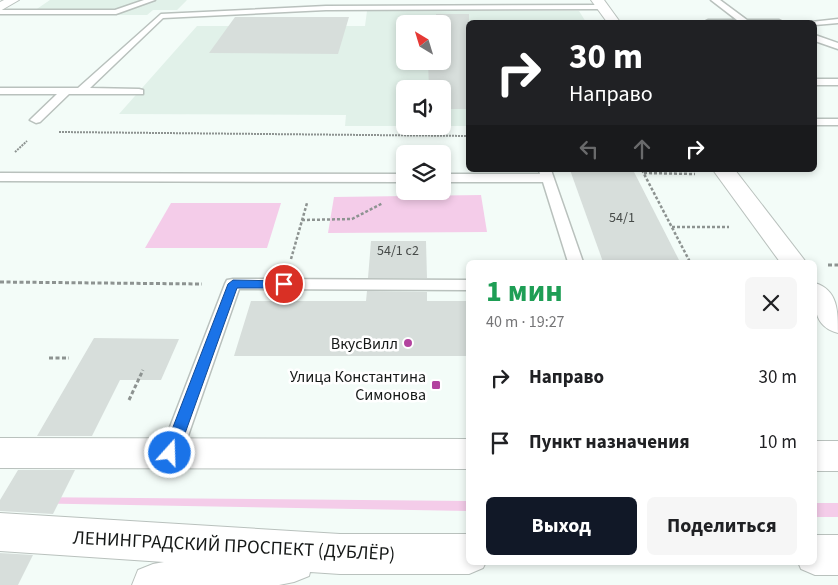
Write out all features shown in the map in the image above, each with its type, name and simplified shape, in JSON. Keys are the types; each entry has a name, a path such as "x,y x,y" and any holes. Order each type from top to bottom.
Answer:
{"main road":[{"path":"0,7 13,0"},
{"path":"600,4 612,20"},
{"path":"726,172 792,260"},
{"path":"817,295 838,323"},
{"path":"0,452 466,454"},
{"path":"817,456 838,456"},
{"name":"ЛЕНИНГРАДСКИЙ ПРОСПЕКТ (ДУБЛЁР)","path":"0,532 340,554 466,554"},
{"path":"153,585 340,554"},
{"path":"817,555 838,556"}],"lane":[{"path":"0,12 116,12 151,0"},
{"path":"326,8 329,0"},
{"path":"715,0 743,20"},
{"path":"80,91 161,16 326,8 600,4"},
{"path":"817,23 838,21"},
{"path":"817,39 838,46"},
{"path":"817,82 838,82"},
{"path":"0,90 139,92"},
{"path":"36,120 66,91"},
{"path":"817,122 838,122"},
{"path":"451,178 546,174 575,260"},
{"path":"0,177 396,178"},
{"path":"170,453 233,284 466,285"}],"path":[{"path":"36,120 36,132"},
{"path":"12,155 36,132 466,136"},
{"path":"643,172 695,174"},
{"path":"643,172 689,260"},
{"path":"284,284 314,178"},
{"path":"302,220 352,219 387,201 396,185"},
{"path":"672,227 730,227"},
{"path":"0,282 233,284"},
{"path":"49,358 70,358"},
{"path":"129,400 143,370"}],"shaded area":[{"path":"50,0 187,0 177,10 153,10 147,15 28,15"},
{"path":"367,11 579,11 585,20 466,20 466,126 451,126 451,80 396,80 396,126 345,126 346,115 119,114 197,26 365,26"},
{"path":"451,195 481,195 487,232 328,233 334,197 396,196 396,200 451,200"},
{"path":"171,203 281,203 267,248 145,248"},
{"path":"21,497 466,501 466,511 18,503"},
{"path":"817,503 838,503 838,517 817,517"}],"building":[{"path":"436,14 469,14 469,20 466,20 466,109 451,109 451,80 429,80 428,70 451,70 451,15"},
{"path":"235,17 349,17 338,54 209,53"},
{"path":"571,172 634,172 679,260 602,260"},
{"path":"371,241 426,241 427,278 368,278"},
{"path":"367,291 427,292 427,301 466,301 466,356 234,356 251,301 366,301"},
{"path":"94,338 179,339 161,380 120,380 92,436 37,436"},
{"path":"18,470 75,470 53,514 0,511 0,500"},
{"path":"0,553 33,555 18,585 0,585"}],"place":[{"name":"ВкусВилл","path":"408,343"},
{"name":"Улица Константина Симонова","path":"436,385"}],"route":[{"path":"170,453 233,284 284,284"}]}
